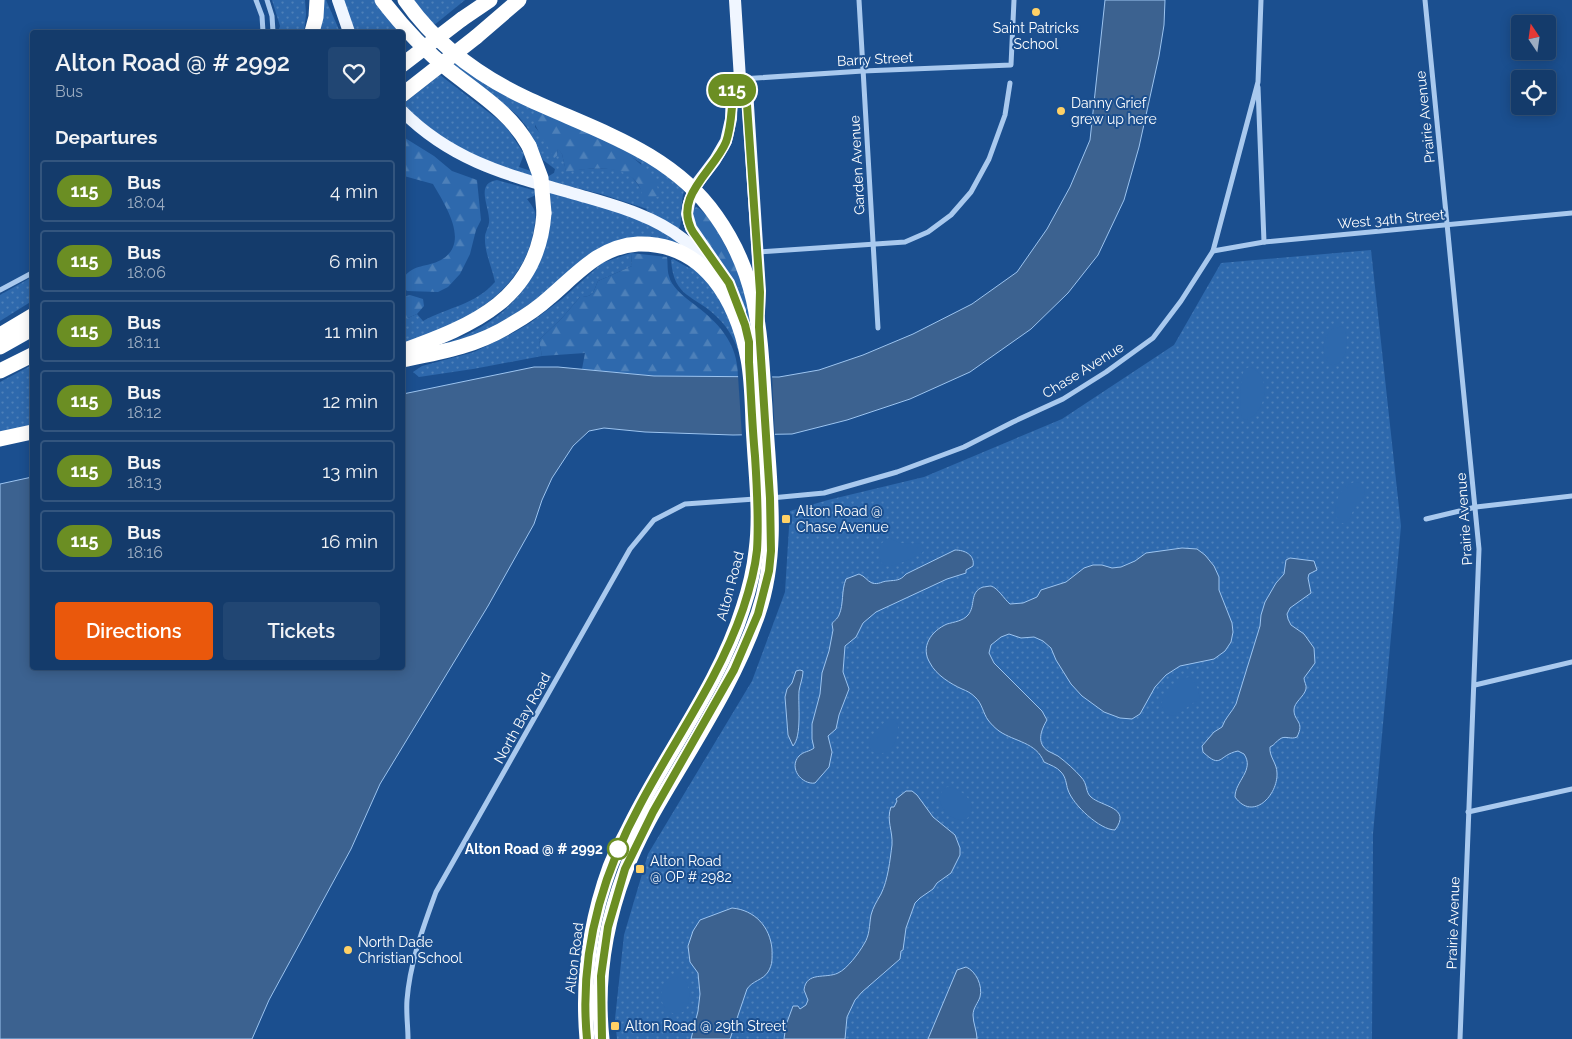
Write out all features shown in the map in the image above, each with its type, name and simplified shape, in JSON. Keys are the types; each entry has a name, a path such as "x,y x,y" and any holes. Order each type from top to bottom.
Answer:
{"highway":[{"path":"309,0 311,30"},
{"path":"312,30 316,17 317,0"},
{"path":"382,0 400,23 432,55 488,98 524,136 542,178 544,201 541,235 534,257 524,276 507,296 491,311 472,322 405,350"},
{"path":"405,0 416,16 449,48 491,79 531,100 633,145 664,164 694,189 716,215 737,251 752,292 759,327"},
{"path":"464,17 482,0"},
{"path":"405,63 464,17 490,0"},
{"path":"405,93 476,37 519,0"},
{"path":"405,359 462,348 495,334 539,306 593,259 620,247 640,244 659,246 683,253 707,271 723,293 755,361"},
{"path":"0,335 30,317"},
{"name":"Alton Road","path":"602,1039 601,976 608,927 625,869 653,812 734,670 758,614 769,571 771,551 764,499 755,361 759,327"},
{"path":"0,347 30,330"},
{"path":"0,372 30,356"},
{"path":"0,439 30,432"},
{"name":"Alton Road","path":"586,1039 584,1007 587,964 594,922 608,874 640,804 722,660 740,617 756,551 764,499"}],"main road":[{"path":"338,0 349,30"},
{"path":"400,0 416,16"},
{"name":"Alton Road","path":"735,0 740,79 746,90 760,292 759,327"},
{"name":"Alton Road","path":"740,79 732,89 731,119 726,141 694,189 687,210 689,225 727,279 744,321 755,361"},
{"path":"405,114 432,138 479,164 515,177 635,212 667,229 683,239 713,269 738,306"}],"street":[{"path":"256,0 262,16 264,30"},
{"path":"267,0 272,16 273,30"},
{"name":"Garden Avenue","path":"859,0 878,328"},
{"name":"Barry Street","path":"740,79 863,71 1011,65 1014,0"},
{"name":"Chase Avenue","path":"1261,0 1258,82 1264,242"},
{"name":"Prairie Avenue","path":"1425,0 1479,549 1460,1039"},
{"name":"Chase Avenue","path":"764,499 824,493 897,472 964,447 1063,399 1106,372 1153,338 1181,301 1213,251 1258,82"},
{"path":"757,252 906,242 928,232 951,215 971,192 989,159 1005,115 1010,84"},
{"name":"West 34th Street","path":"1213,251 1264,242 1572,213"},
{"path":"0,290 30,274"},
{"path":"1426,519 1476,507 1572,496"},
{"name":"North Bay Road","path":"408,1039 407,1002 410,973 419,938 436,892 630,549 654,520 685,504 764,499"},
{"path":"1475,685 1572,662"},
{"path":"1468,812 1572,789"}],"green space":[{"path":"272,0 305,0 304,30 279,30 280,26"},
{"path":"324,0 326,0 339,30 316,30"},
{"path":"341,0 376,0 399,30 351,30"},
{"path":"410,0 465,0 433,26"},
{"path":"457,62 538,110 535,127 545,139 554,157 557,156 558,148 562,154 566,171 596,168 619,170 631,176 643,193 641,163 593,133 629,151 674,181 684,191 679,229 647,209 601,194 548,181 547,177 554,173 555,169 543,160 527,127 518,116 493,95 453,65"},
{"path":"440,75 507,128 524,154 519,167 531,171 533,177 462,152 405,109 405,103"},
{"path":"538,110 570,123 629,155 645,168 655,182 659,196 643,199 640,187 633,178 613,170 589,169 566,172 562,154 558,149 557,156 554,158 536,127 532,116"},
{"path":"405,138 434,156 452,171 477,180 481,220 476,230 470,254 460,274 448,287 438,292 407,291 405,288 405,276 407,273 441,260 450,253 454,244 453,224 444,202 433,184 405,176"},
{"path":"497,180 536,191 536,195 527,199 534,210 535,220 527,254 506,286 496,296 475,311 476,315 405,345 405,319 417,314 423,321 470,301 487,290 495,282 485,242 489,221 485,190 491,182"},
{"path":"550,192 638,217 682,243 679,247 630,242 564,280 486,334 428,349 475,331 498,315 526,287 536,270 548,233"},
{"path":"696,207 702,211 716,229 744,284 736,288 692,221 693,210"},
{"path":"1371,250 1401,526 1373,834 1372,1039 617,1039 615,1019 624,935 648,854 752,681 785,592 790,511 924,477 1062,419 1174,345 1221,263"},
{"path":"631,253 632,266 598,281 591,295 580,297 539,340 542,356 419,377 413,372 422,366 474,352 513,333 562,299 602,263"},
{"path":"631,253 667,257 668,274 675,287 710,317 725,334 734,353 738,377 654,376 582,369 585,353 542,356 539,340 580,297 591,295 598,281 632,266"},
{"path":"673,259 689,268 694,265 726,307 742,360 732,337 722,322 686,294 676,282 671,260"},
{"path":"30,278 30,302 0,321 0,295"},
{"path":"744,284 754,337 752,337 736,288"},
{"path":"410,295 423,299 424,306 417,314 405,319 405,296"},
{"path":"1337,326 1343,327 1346,332 1346,350 1341,361 1332,365 1324,355 1324,345 1327,335"},
{"path":"30,366 30,427 0,433 0,382"},
{"path":"1249,367 1257,371 1262,377 1264,394 1258,410 1252,417 1245,420 1242,418 1240,400 1244,370"},
{"path":"1354,482 1360,483 1364,487 1365,493 1349,519 1345,523 1341,523 1335,516 1337,501 1341,492"},
{"path":"889,538 900,543 921,544 923,551 920,555 894,565 885,566 880,558 880,548 883,542"},
{"path":"1189,677 1197,687 1199,699 1176,715 1172,716 1165,713 1161,704 1165,695 1180,681"},
{"path":"890,719 895,720 898,725 896,739 891,748 885,753 878,754 872,751 869,746 871,739 878,729"},
{"path":"947,787 962,792 969,800 972,810 965,819 959,820 952,817 942,806 941,793"},
{"path":"675,976 683,978 687,983 689,992 687,1006 683,1012 678,1014 667,1010 661,998 664,985"}],"shaded area":[{"path":"1105,0 1165,0 1164,25 1159,56 1139,147 1124,200 1098,255 1068,293 1031,329 970,372 910,399 847,420 792,434 733,435 645,432 604,428 589,431 573,446 552,478 534,524 488,606 380,784 351,849 269,1000 252,1039 0,1039 0,484 30,477 30,670 405,670 405,394 534,367 558,367 654,376 779,377 819,370 863,355 913,334 972,304 1017,272 1047,229 1070,187 1090,140"},
{"path":"1182,548 1197,549 1214,566 1219,577 1219,590 1232,623 1231,642 1225,651 1214,659 1180,666 1166,675 1155,687 1140,714 1132,719 1120,718 1104,712 1082,696 1071,684 1051,648 1043,641 1034,637 1021,638 1009,634 1001,637 991,645 989,653 994,663 1042,711 1047,720 1041,736 1044,748 1057,755 1079,774 1091,797 1118,812 1120,817 1115,830 1109,829 1088,816 1075,803 1068,790 1064,776 1059,770 1044,762 1036,750 1030,746 998,730 988,720 975,697 949,682 936,671 927,657 927,645 932,635 941,627 961,620 968,615 976,592 983,587 994,587 1010,604 1023,603 1037,597 1041,590 1066,582 1084,568 1093,565 1112,568 1121,567 1135,561 1146,553"},
{"path":"955,550 966,552 971,556 973,566 966,570 966,573 947,579 876,612 863,623 856,637 845,646 843,672 849,689 836,729 828,736 832,752 829,767 815,783 805,781 798,775 795,766 796,761 801,754 814,748 812,724 820,694 822,673 829,651 833,630 832,624 841,611 846,579 859,574 874,583 898,580 906,574"},
{"path":"1290,558 1314,561 1317,570 1309,574 1311,593 1290,608 1287,614 1291,625 1304,634 1314,648 1315,663 1304,678 1306,689 1294,707 1294,714 1300,725 1297,737 1282,738 1270,747 1277,773 1273,790 1263,803 1249,807 1242,804 1235,797 1246,770 1247,760 1244,754 1238,751 1217,761 1203,752 1202,746 1214,732 1222,727 1236,704 1260,626 1265,602 1276,583 1284,574 1286,560"},
{"path":"796,671 803,671 803,676 799,691 799,728 793,746 788,735 785,697"},
{"path":"906,791 912,791 917,795 933,817 955,835 960,848 960,855 951,873 915,903 906,928 900,959 855,1000 847,1017 845,1039 784,1039 786,1025 793,1006 798,1006 800,1009 806,1005 808,1000 804,990 808,980 833,975 841,971 853,960 866,941 872,912 881,894 888,870 892,845 889,821 891,807 894,807 896,799"},
{"path":"732,908 748,912 765,927 771,941 771,966 766,975 747,989 730,1039 691,1039 700,994 698,973 690,962 688,946 693,931 700,920"},
{"path":"966,967 976,975 980,984 981,993 973,1015 977,1039 928,1039 957,970"}],"pier":[{"path":"738,375 772,375 775,437 742,437"}],"bus line":[{"name":"115","path":"587,1039 584,1007 587,964 594,922 611,865 640,804 722,660 743,609 756,551 757,499 749,342 744,321 729,283 693,232 689,225 687,214 691,196 698,181 722,150 726,141 731,119 732,89 740,79 746,90 760,292 759,327 770,480 771,551 769,571 758,614 734,670 653,812 625,869 608,927 601,976 602,1039"}],"place":[{"name":"Saint Patricks School","path":"1036,12"},
{"name":"Danny Grief grew up here","path":"1061,111"},
{"name":"Alton Road @ Chase Avenue","path":"786,519"},
{"name":"Alton Road @ # 2992","path":"618,849"},
{"name":"Alton Road @ OP # 2982","path":"640,869"},
{"name":"North Dade Christian School","path":"348,950"},
{"name":"Alton Road @ 29th Street","path":"615,1026"}]}
